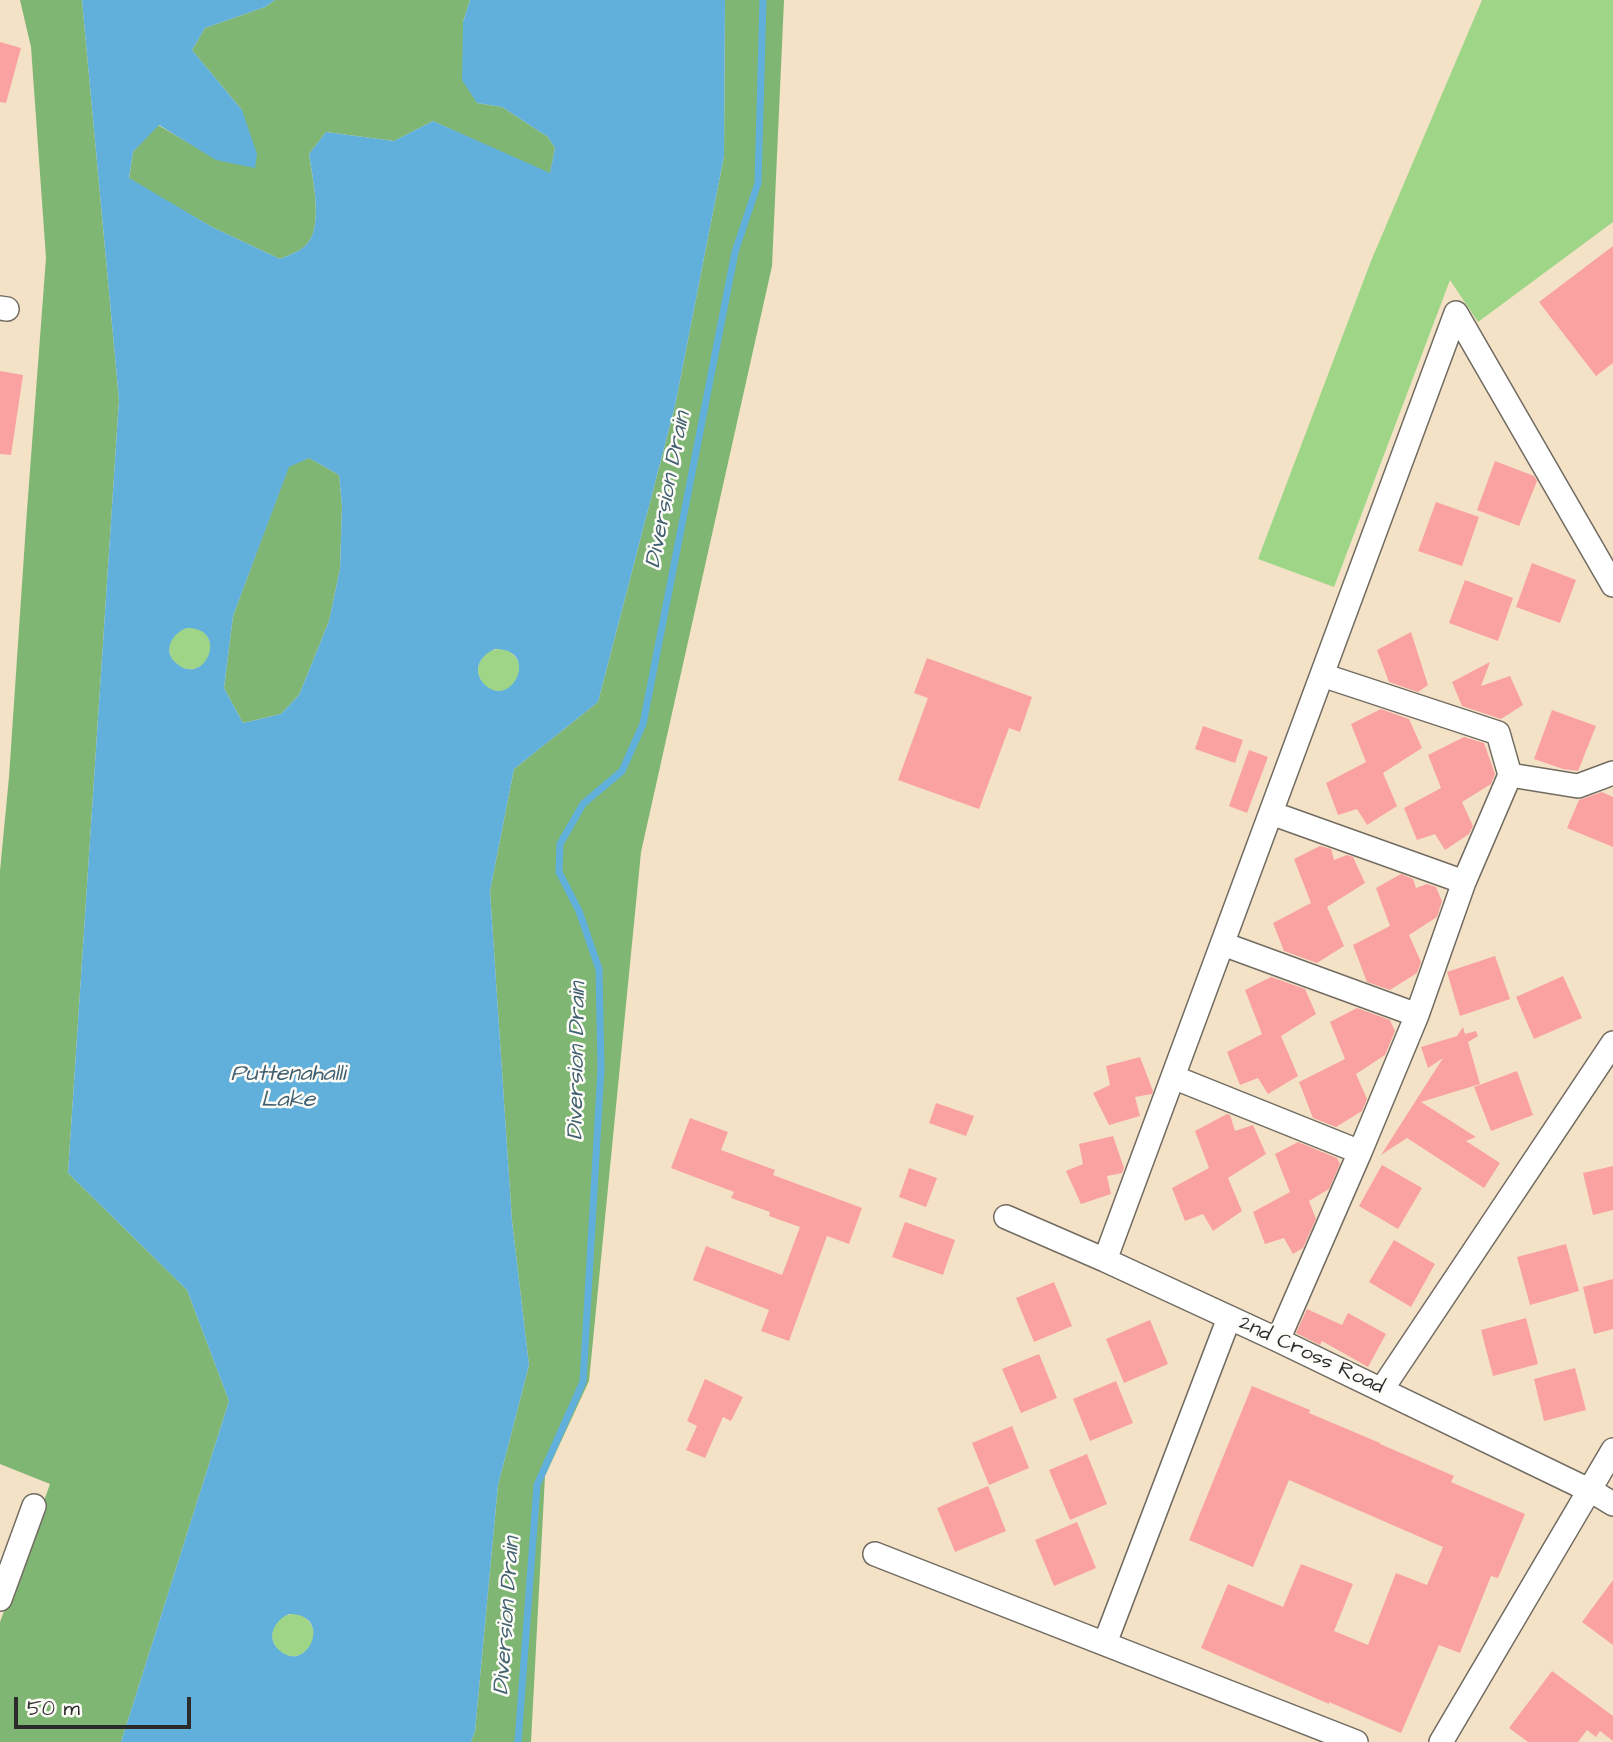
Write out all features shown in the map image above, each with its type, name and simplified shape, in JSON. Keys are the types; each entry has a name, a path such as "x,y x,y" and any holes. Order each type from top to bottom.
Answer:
{"street":[{"path":"1105,1260 1456,313 1613,585"},
{"path":"1278,1340 1417,1014 1464,882 1510,775 1498,733 1322,675"},
{"path":"1510,775 1577,786 1613,773"},
{"path":"1271,813 1464,882"},
{"path":"1223,944 1417,1014"},
{"path":"1382,1389 1613,1043"},
{"path":"1173,1077 1360,1152"},
{"name":"2nd Cross Road","path":"1006,1217 1382,1389 1613,1504"},
{"path":"1105,1643 1229,1318"},
{"path":"1441,1742 1613,1450"},
{"path":"0,1599 34,1506"},
{"path":"875,1554 1356,1742"}],"green space":[{"path":"20,0 82,0 119,400 68,1173 187,1290 229,1401 121,1742 0,1742 0,1622 50,1484 0,1464 0,871 46,258 31,47"},
{"path":"275,0 470,0 463,22 477,103 502,107 548,137 555,148 550,174 433,121 394,141 326,132 309,154 316,202 311,238 303,248 280,259 212,227 129,179 133,152 158,125 216,159 242,110 192,50 205,28 265,7"},
{"path":"725,0 784,0 772,266 641,852 589,1381 545,1476 531,1742 471,1742 475,1731 498,1485 529,1365 512,1221 490,891 514,769 598,702 675,406 724,156"},
{"path":"1482,0 1613,0 1613,222 1478,322 1450,280 1334,587 1258,559 1371,261"},
{"path":"309,458 339,475 342,506 340,569 329,621 299,695 281,714 243,723 224,688 233,616 289,466"},
{"path":"190,627 205,633 211,648 205,663 190,669 175,663 169,648 175,633"},
{"path":"499,649 514,655 520,670 514,685 499,691 484,685 478,670 484,655"},
{"path":"293,1614 308,1620 314,1635 308,1650 293,1656 278,1650 272,1635 278,1620"}],"water":[{"name":"Puttenahalli Lake","path":"82,0 275,0 265,7 205,28 192,50 242,110 257,154 255,168 216,160 159,125 133,152 129,178 212,227 280,259 303,248 311,238 316,202 309,154 326,132 394,141 433,121 550,173 555,148 548,137 502,107 477,103 462,80 463,22 470,0 725,0 724,156 675,406 598,702 514,769 490,891 512,1221 529,1365 498,1485 475,1731 471,1742 121,1742 229,1401 187,1290 68,1173 119,400","holes":["309,458 339,475 342,506 340,569 329,621 299,695 281,714 243,723 224,688 233,616 289,467","186,628 200,630 208,637 209,655 204,663 187,669 176,663 169,648 177,634","495,649 509,652 517,658 517,676 512,685 504,690 495,691 481,680 479,664","289,1614 303,1617 311,1623 312,1642 307,1650 299,1655 289,1656 279,1650 272,1634 280,1620"]}],"building":[{"path":"0,42 21,48 6,103 0,102"},
{"path":"1613,246 1613,363 1596,376 1539,302"},
{"path":"0,371 23,375 11,455 0,454"},
{"path":"1495,461 1534,476 1537,481 1519,526 1477,510"},
{"path":"1436,502 1479,517 1462,566 1418,551"},
{"path":"1532,563 1576,580 1560,623 1516,607"},
{"path":"1465,580 1513,598 1498,641 1449,623"},
{"path":"1411,632 1428,685 1418,692 1389,682 1377,650"},
{"path":"927,658 1032,697 1020,732 1009,728 979,809 898,780 928,698 914,693"},
{"path":"1490,662 1481,686 1510,676 1523,705 1501,719 1462,706 1452,682"},
{"path":"1381,709 1409,719 1422,748 1383,773 1397,806 1367,825 1357,809 1338,815 1326,783 1366,762 1351,724"},
{"path":"1552,710 1596,726 1578,771 1534,759"},
{"path":"1203,726 1243,740 1235,763 1195,749"},
{"path":"1464,737 1484,743 1495,774 1491,784 1462,802 1473,826 1469,834 1445,850 1435,834 1417,840 1404,808 1441,788 1428,755"},
{"path":"1249,750 1268,757 1247,813 1229,806"},
{"path":"1602,792 1613,797 1613,847 1567,828 1579,800"},
{"path":"1320,846 1331,849 1334,860 1347,855 1353,857 1365,883 1327,907 1344,946 1317,963 1284,951 1273,923 1311,903 1294,859"},
{"path":"1401,874 1413,879 1416,888 1427,884 1436,887 1442,901 1437,917 1409,935 1421,962 1417,973 1390,990 1367,982 1353,945 1390,926 1376,888"},
{"path":"1495,956 1510,999 1460,1016 1447,972"},
{"path":"1563,976 1582,1018 1534,1039 1516,997"},
{"path":"1271,977 1305,989 1316,1014 1281,1036 1298,1076 1268,1094 1258,1078 1240,1085 1227,1052 1262,1034 1245,990"},
{"path":"1357,1008 1390,1020 1395,1031 1385,1055 1356,1074 1367,1099 1362,1111 1336,1127 1313,1118 1299,1082 1345,1059 1330,1022"},
{"path":"1463,1027 1465,1034 1476,1031 1478,1036 1468,1042 1480,1084 1421,1102 1476,1137 1466,1141 1500,1163 1484,1188 1407,1138 1381,1155 1443,1058 1428,1068 1421,1047 1457,1036"},
{"path":"1140,1057 1152,1094 1135,1097 1140,1116 1109,1125 1093,1093 1110,1085 1106,1066"},
{"path":"1517,1071 1533,1115 1491,1131 1474,1087"},
{"path":"936,1103 974,1116 966,1136 929,1123"},
{"path":"1227,1114 1230,1115 1235,1131 1253,1125 1266,1154 1228,1178 1242,1211 1213,1231 1203,1214 1185,1221 1172,1188 1209,1168 1195,1131"},
{"path":"690,1118 728,1132 721,1150 775,1170 773,1175 862,1208 849,1244 827,1236 789,1341 761,1331 769,1310 693,1280 706,1246 782,1275 800,1227 769,1216 770,1212 731,1198 734,1192 671,1168"},
{"path":"1113,1136 1124,1168 1122,1173 1107,1176 1111,1194 1081,1204 1066,1171 1083,1164 1079,1144"},
{"path":"1298,1142 1337,1158 1340,1164 1329,1189 1309,1201 1316,1219 1303,1248 1293,1254 1284,1238 1265,1244 1253,1212 1290,1192 1275,1154"},
{"path":"1382,1165 1422,1188 1398,1229 1359,1206"},
{"path":"1613,1166 1613,1210 1593,1215 1583,1173"},
{"path":"909,1168 937,1178 926,1207 899,1197"},
{"path":"905,1222 955,1240 943,1275 892,1257"},
{"path":"1394,1240 1435,1264 1411,1307 1369,1282"},
{"path":"1566,1244 1579,1291 1530,1305 1517,1257"},
{"path":"1613,1279 1613,1329 1594,1334 1583,1287"},
{"path":"1054,1282 1072,1326 1034,1342 1016,1298"},
{"path":"1307,1309 1342,1325 1348,1313 1386,1334 1368,1367 1322,1341 1320,1345 1296,1333"},
{"path":"1526,1318 1538,1364 1493,1376 1481,1330"},
{"path":"1150,1320 1168,1364 1124,1383 1106,1339"},
{"path":"1039,1354 1057,1398 1021,1413 1002,1369"},
{"path":"1575,1368 1586,1410 1544,1421 1534,1379"},
{"path":"705,1379 743,1397 731,1421 723,1417 705,1458 686,1450 697,1426 687,1421"},
{"path":"1116,1381 1133,1423 1090,1441 1073,1399"},
{"path":"1252,1386 1454,1476 1451,1482 1525,1514 1498,1578 1491,1576 1460,1653 1439,1645 1401,1733 1201,1648 1228,1584 1283,1607 1301,1564 1353,1584 1334,1631 1368,1645 1396,1573 1427,1585 1443,1547 1289,1480 1253,1567 1189,1540"},
{"path":"1012,1426 1029,1468 989,1485 972,1443"},
{"path":"1087,1454 1107,1504 1070,1520 1049,1470"},
{"path":"988,1486 1006,1531 955,1552 937,1508"},
{"path":"1077,1522 1096,1568 1054,1586 1035,1540"},
{"path":"1613,1580 1613,1645 1582,1622"},
{"path":"1552,1671 1613,1716 1613,1741 1600,1731 1596,1737 1587,1730 1578,1742 1528,1742 1509,1728"}],"waterway":[{"name":"Diversion Drain","path":"518,1742 537,1485 583,1382 601,1069 599,969 579,911 559,872 560,844 583,804 622,771 643,724 735,252 758,183 763,0"}]}
